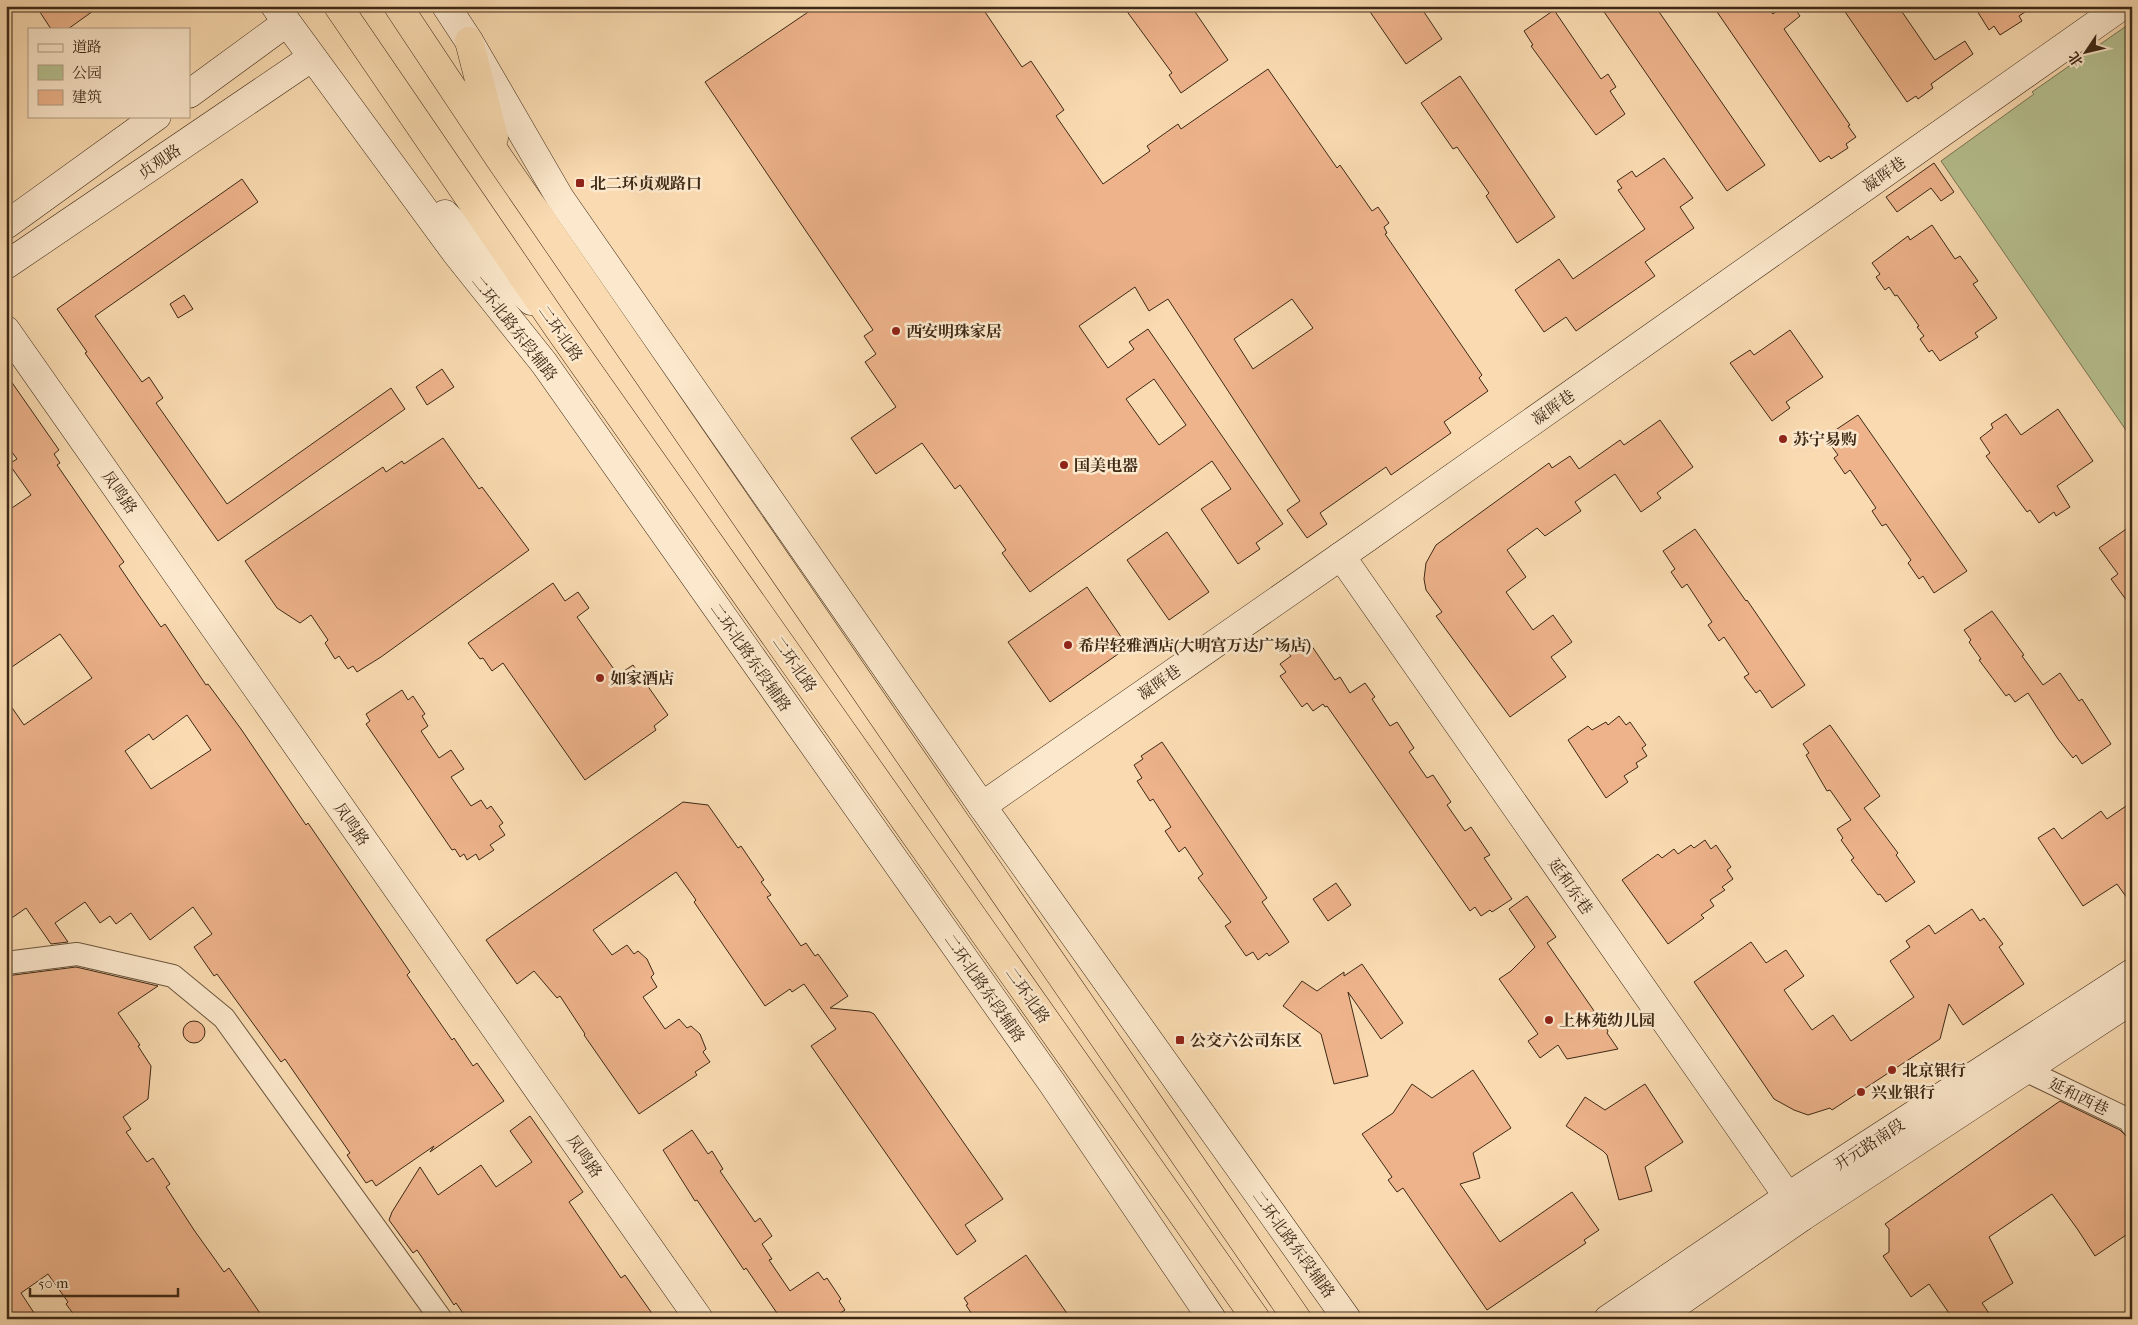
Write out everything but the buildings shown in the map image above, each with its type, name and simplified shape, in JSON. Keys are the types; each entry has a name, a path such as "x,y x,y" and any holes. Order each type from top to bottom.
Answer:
{"highway":[{"name":"二环北路","path":"338,6 558,328 1256,1319"},
{"path":"398,6 499,158 1297,1319"},
{"path":"469,41 499,158"}],"street":[{"name":"二环北路东段辅路","path":"446,6 469,41 560,198 982,806 1348,1319"},
{"name":"凝晖巷","path":"982,806 1341,556 2122,6"},
{"path":"190,93 280,15"},
{"name":"二环北路东段辅路","path":"280,15 466,265 544,362 1046,1075 1212,1319"},
{"name":"贞观路","path":"6,265 311,58"},
{"path":"6,225 154,118"},
{"path":"380,149 558,328"},
{"name":"凤鸣路","path":"6,330 699,1319"},
{"name":"延和东巷","path":"1341,556 1795,1207"},
{"path":"6,963 77,954 173,976 224,1018 441,1319"},
{"name":"开元路南段","path":"1655,1319 1795,1207 2132,973"},
{"name":"开元路南段","path":"1608,1319 2025,1070 2132,1000"},
{"name":"延和西巷","path":"2025,1070 2129,1120 2132,1124"}],"green space":[{"path":"2132,22 2132,439 1941,161 2034,94 2032,92"}],"place":[{"name":"北二环贞观路口","path":"580,183"},
{"name":"西安明珠家居","path":"896,331"},
{"name":"苏宁易购","path":"1783,439"},
{"name":"国美电器","path":"1064,465"},
{"name":"希岸轻雅酒店(大明宫万达广场店)","path":"1068,645"},
{"name":"如家酒店","path":"600,678"},
{"name":"上林苑幼儿园","path":"1549,1020"},
{"name":"公交六公司东区","path":"1180,1040"},
{"name":"北京银行","path":"1892,1070"},
{"name":"兴业银行","path":"1861,1092"}]}
